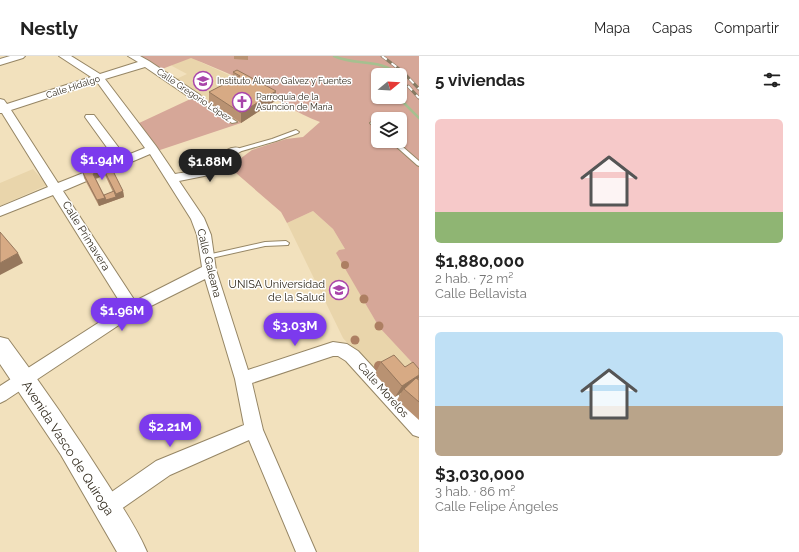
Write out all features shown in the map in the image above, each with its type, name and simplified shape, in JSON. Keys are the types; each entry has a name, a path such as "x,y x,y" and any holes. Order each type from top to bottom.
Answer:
{"main road":[{"name":"Avenida Vasco de Quiroga","path":"0,346 25,379 107,507 133,552"}],"street":[{"path":"0,62 20,56"},
{"name":"Calle Galeana","path":"64,56 99,78 152,149 197,218 204,235 208,263 243,379 254,430 306,552"},
{"name":"Calle Gregorio López","path":"133,56 146,63 196,97"},
{"name":"Calle Hidalgo","path":"2,107 146,63"},
{"name":"Calle Primavera","path":"2,107 56,188 132,309"},
{"path":"90,117 123,161"},
{"path":"0,212 152,149"},
{"path":"171,179 205,172 214,168 223,158 235,151"},
{"path":"0,395 132,309 208,263"},
{"name":"Calle Morelos","path":"243,379 333,349 341,349 346,352 419,429"},
{"path":"107,507 163,468 191,455 254,430"}],"lane":[{"name":"Calle Gregorio López","path":"196,97 234,122"},
{"path":"235,151 249,146 281,139 296,132"},
{"path":"401,148 419,164"},
{"path":"208,263 265,244 286,243"}],"shaded area":[{"path":"139,56 419,56 419,370 379,327 336,253 339,250 345,249 333,229 313,211 287,223 281,212 229,167 252,150 286,139 303,137 320,122 288,107 236,77 191,58 162,69"},
{"path":"167,56 318,56 241,77 194,59 231,76 227,79 240,86 209,102 174,80 187,74 172,66"},
{"path":"199,95 241,123 157,151 137,124"},
{"path":"33,169 47,185 0,206 0,183"},
{"name":"UNISA Universidad de la Salud","path":"313,211 333,229 345,249 337,253 379,327 419,370 419,423 407,412 343,338 287,223"}],"building":[{"path":"237,70 276,91 241,113 209,92 240,76 233,72"},
{"path":"109,163 123,191 116,194 104,170 93,174 105,198 97,200 83,173"},
{"path":"114,191 116,197 106,200 104,195"},
{"path":"0,232 18,253 0,263"},
{"path":"394,355 405,367 413,362 419,369 419,375 402,386 381,362"},
{"path":"416,378 419,380 419,402 404,389"}],"waterway":[{"path":"334,56 350,61 376,64 388,68"},
{"path":"405,104 419,118"}],"railway":[{"path":"382,56 403,72 419,89"},
{"path":"408,86 419,98"}],"place":[{"name":"Instituto Alvaro Galvez y Fuentes","path":"203,81"},
{"name":"Parroquia de la Asunción de María","path":"242,102"},
{"name":"UNISA Universidad de la Salud","path":"339,290"}]}
